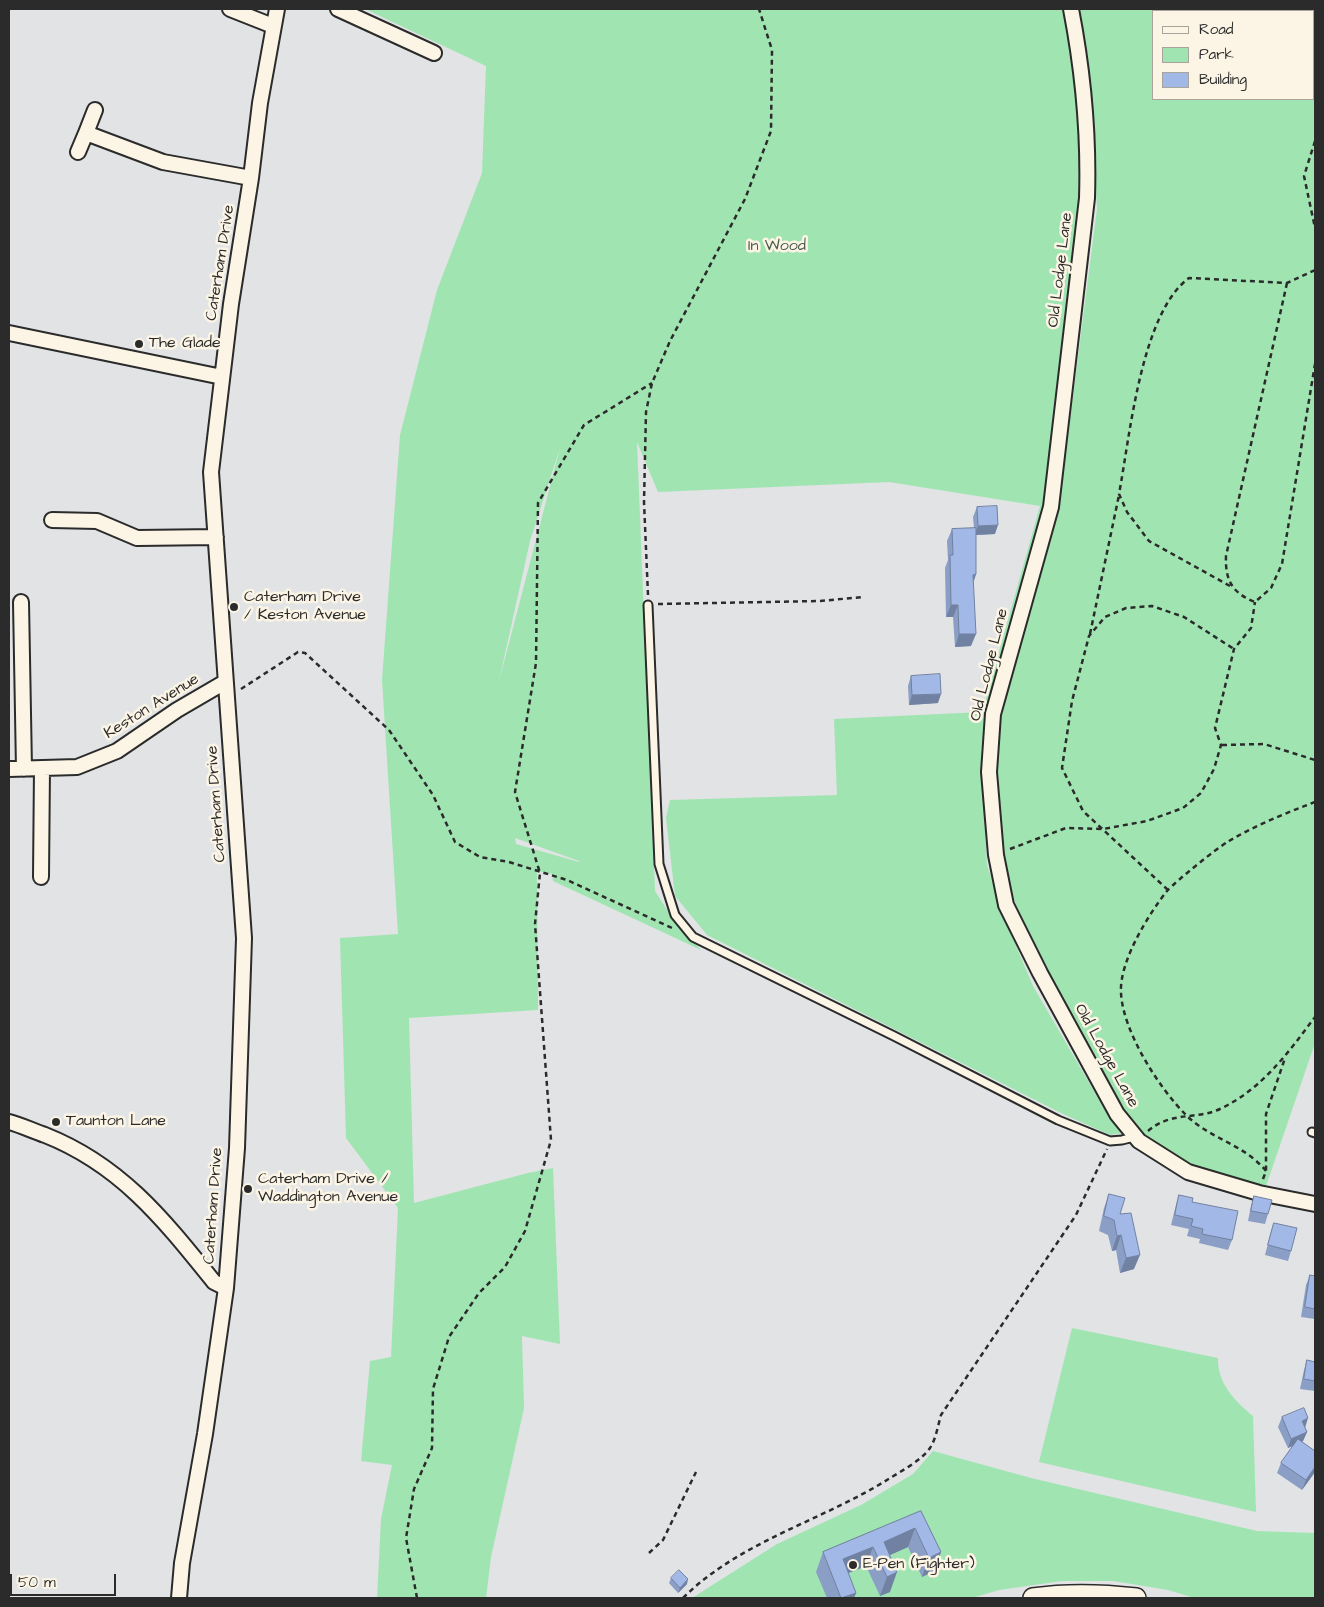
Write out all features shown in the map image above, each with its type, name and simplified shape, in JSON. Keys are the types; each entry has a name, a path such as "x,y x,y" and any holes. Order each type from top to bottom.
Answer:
{"street":[{"path":"230,9 273,26"},
{"name":"Caterham Drive","path":"180,1598 182,1563 205,1434 226,1288 236,1148 244,938 211,472 222,377 260,103 277,9"},
{"path":"338,9 434,53"},
{"name":"Old Lodge Lane","path":"1071,9 1081,63 1088,157 1087,198 1051,507 993,714 989,772 996,854 1006,904 1040,973 1117,1114 1134,1136 1188,1172 1259,1193 1315,1204"},
{"path":"78,152 95,110"},
{"path":"86,133 163,162 251,178"},
{"path":"9,333 222,377"},
{"path":"52,520 97,521 137,538 216,537"},
{"path":"21,602 24,769"},
{"name":"Keston Avenue","path":"9,769 77,767 117,751 177,710 225,682"},
{"path":"41,877 42,768"},
{"path":"9,1122 53,1138 89,1155 116,1174 146,1201 214,1282 226,1288"},
{"path":"1032,1598 1055,1595 1105,1594 1136,1598"}],"lane":[{"path":"648,605 659,864 675,915 693,937 894,1036 1058,1120 1110,1141 1134,1136"}],"path":[{"path":"759,9 772,50 771,131 745,199 684,315 652,383 646,412 644,502 648,605 820,601 863,597"},
{"path":"1315,141 1304,176 1315,228"},
{"path":"1168,890 1083,812 1062,768 1072,701 1090,636 1145,356 1165,305 1177,287 1189,278 1287,283 1315,270"},
{"path":"1230,586 1226,571 1226,556 1287,283"},
{"path":"996,854 1066,828 1103,829 1147,821 1183,808 1201,793 1214,769 1221,745 1214,728 1234,649 1251,628 1255,602 1271,588 1282,564 1315,364"},
{"path":"417,1598 406,1538 414,1489 432,1448 433,1389 449,1337 479,1293 505,1267 525,1232 552,1140 535,924 540,873 515,792 536,663 538,503 584,425 652,383"},
{"path":"1119,494 1127,512 1149,541 1230,586 1242,597 1255,602"},
{"path":"1090,636 1105,617 1126,608 1152,606 1184,617 1234,649"},
{"path":"227,698 298,652 306,653 389,730 433,795 455,842 480,857 509,862 567,880 693,937"},
{"path":"1221,745 1264,744 1315,760"},
{"path":"1266,1171 1256,1159 1236,1145 1210,1134 1186,1115 1158,1079 1130,1030 1121,992 1130,948 1168,890 1228,842 1315,802"},
{"path":"1150,1129 1167,1119 1218,1110 1256,1087 1286,1055 1315,1017"},
{"path":"1259,1193 1266,1171 1266,1114 1286,1055"},
{"path":"683,1598 722,1567 773,1537 856,1499 910,1466 930,1448 942,1415 1002,1328 1076,1214 1110,1141"},
{"path":"649,1553 663,1540 696,1472"}],"green space":[{"name":"In Wood","path":"365,9 1065,9 1074,61 1081,183 1047,506 985,717 981,755 987,865 1005,920 1033,986 1109,1117 1122,1133 1110,1135 1063,1114 707,935 675,896 666,818 670,800 837,795 834,719 982,712 1040,506 889,482 658,492 637,442 655,891 671,916 701,950 553,881 552,874 537,871 538,1010 409,1018 414,1203 553,1168 560,1344 522,1336 524,1408 491,1557 486,1598 377,1598 381,1519 392,1465 361,1461 370,1361 391,1357 398,1208 346,1138 340,938 398,934 382,680 400,435 437,290 482,173 486,66","holes":["560,448 499,681 530,541","515,838 579,861 579,862 516,844"]},
{"path":"1080,9 1315,9 1315,1043 1265,1189 1193,1167 1148,1139 1121,1108 1069,1019 1015,903 1004,860 998,773 998,719 1059,504 1097,209 1088,61"},
{"path":"1072,1328 1218,1358 1218,1367 1228,1391 1253,1416 1256,1512 1039,1462"},
{"path":"933,1451 1031,1478 1257,1531 1315,1533 1315,1598 1194,1598 1168,1590 1113,1581 1062,1581 999,1590 972,1598 692,1598 777,1544 861,1505 913,1474"}],"building":[{"path":"997,506 998,525 978,526 977,507"},
{"path":"976,528 976,574 973,575 976,634 959,634 958,605 951,605 950,555 953,555 952,529"},
{"path":"940,674 941,694 912,695 911,676"},
{"path":"1109,1194 1125,1198 1120,1214 1131,1213 1140,1255 1126,1258 1121,1235 1117,1236 1114,1220 1104,1216"},
{"path":"1179,1195 1193,1198 1192,1202 1238,1211 1232,1240 1202,1234 1203,1229 1191,1226 1193,1219 1175,1215"},
{"path":"1254,1196 1272,1200 1268,1214 1251,1211"},
{"path":"1274,1223 1297,1228 1291,1251 1268,1245"},
{"path":"1310,1275 1315,1276 1315,1309 1305,1307"},
{"path":"1307,1360 1315,1362 1315,1381 1304,1379"},
{"path":"1304,1408 1308,1418 1302,1421 1307,1432 1291,1439 1282,1417"},
{"path":"1298,1439 1315,1451 1315,1467 1306,1480 1281,1463"},
{"path":"921,1511 941,1552 929,1558 915,1528 884,1542 897,1572 887,1577 873,1547 843,1559 856,1593 841,1598 823,1552"},
{"path":"679,1570 688,1579 680,1588 671,1578"}],"place":[{"name":"The Glade","path":"139,344"},
{"name":"Caterham Drive / Keston Avenue","path":"234,607"},
{"name":"Taunton Lane","path":"56,1122"},
{"name":"Caterham Drive / Waddington Avenue","path":"248,1189"},
{"name":"E-Pen (Fighter)","path":"853,1565"}]}
